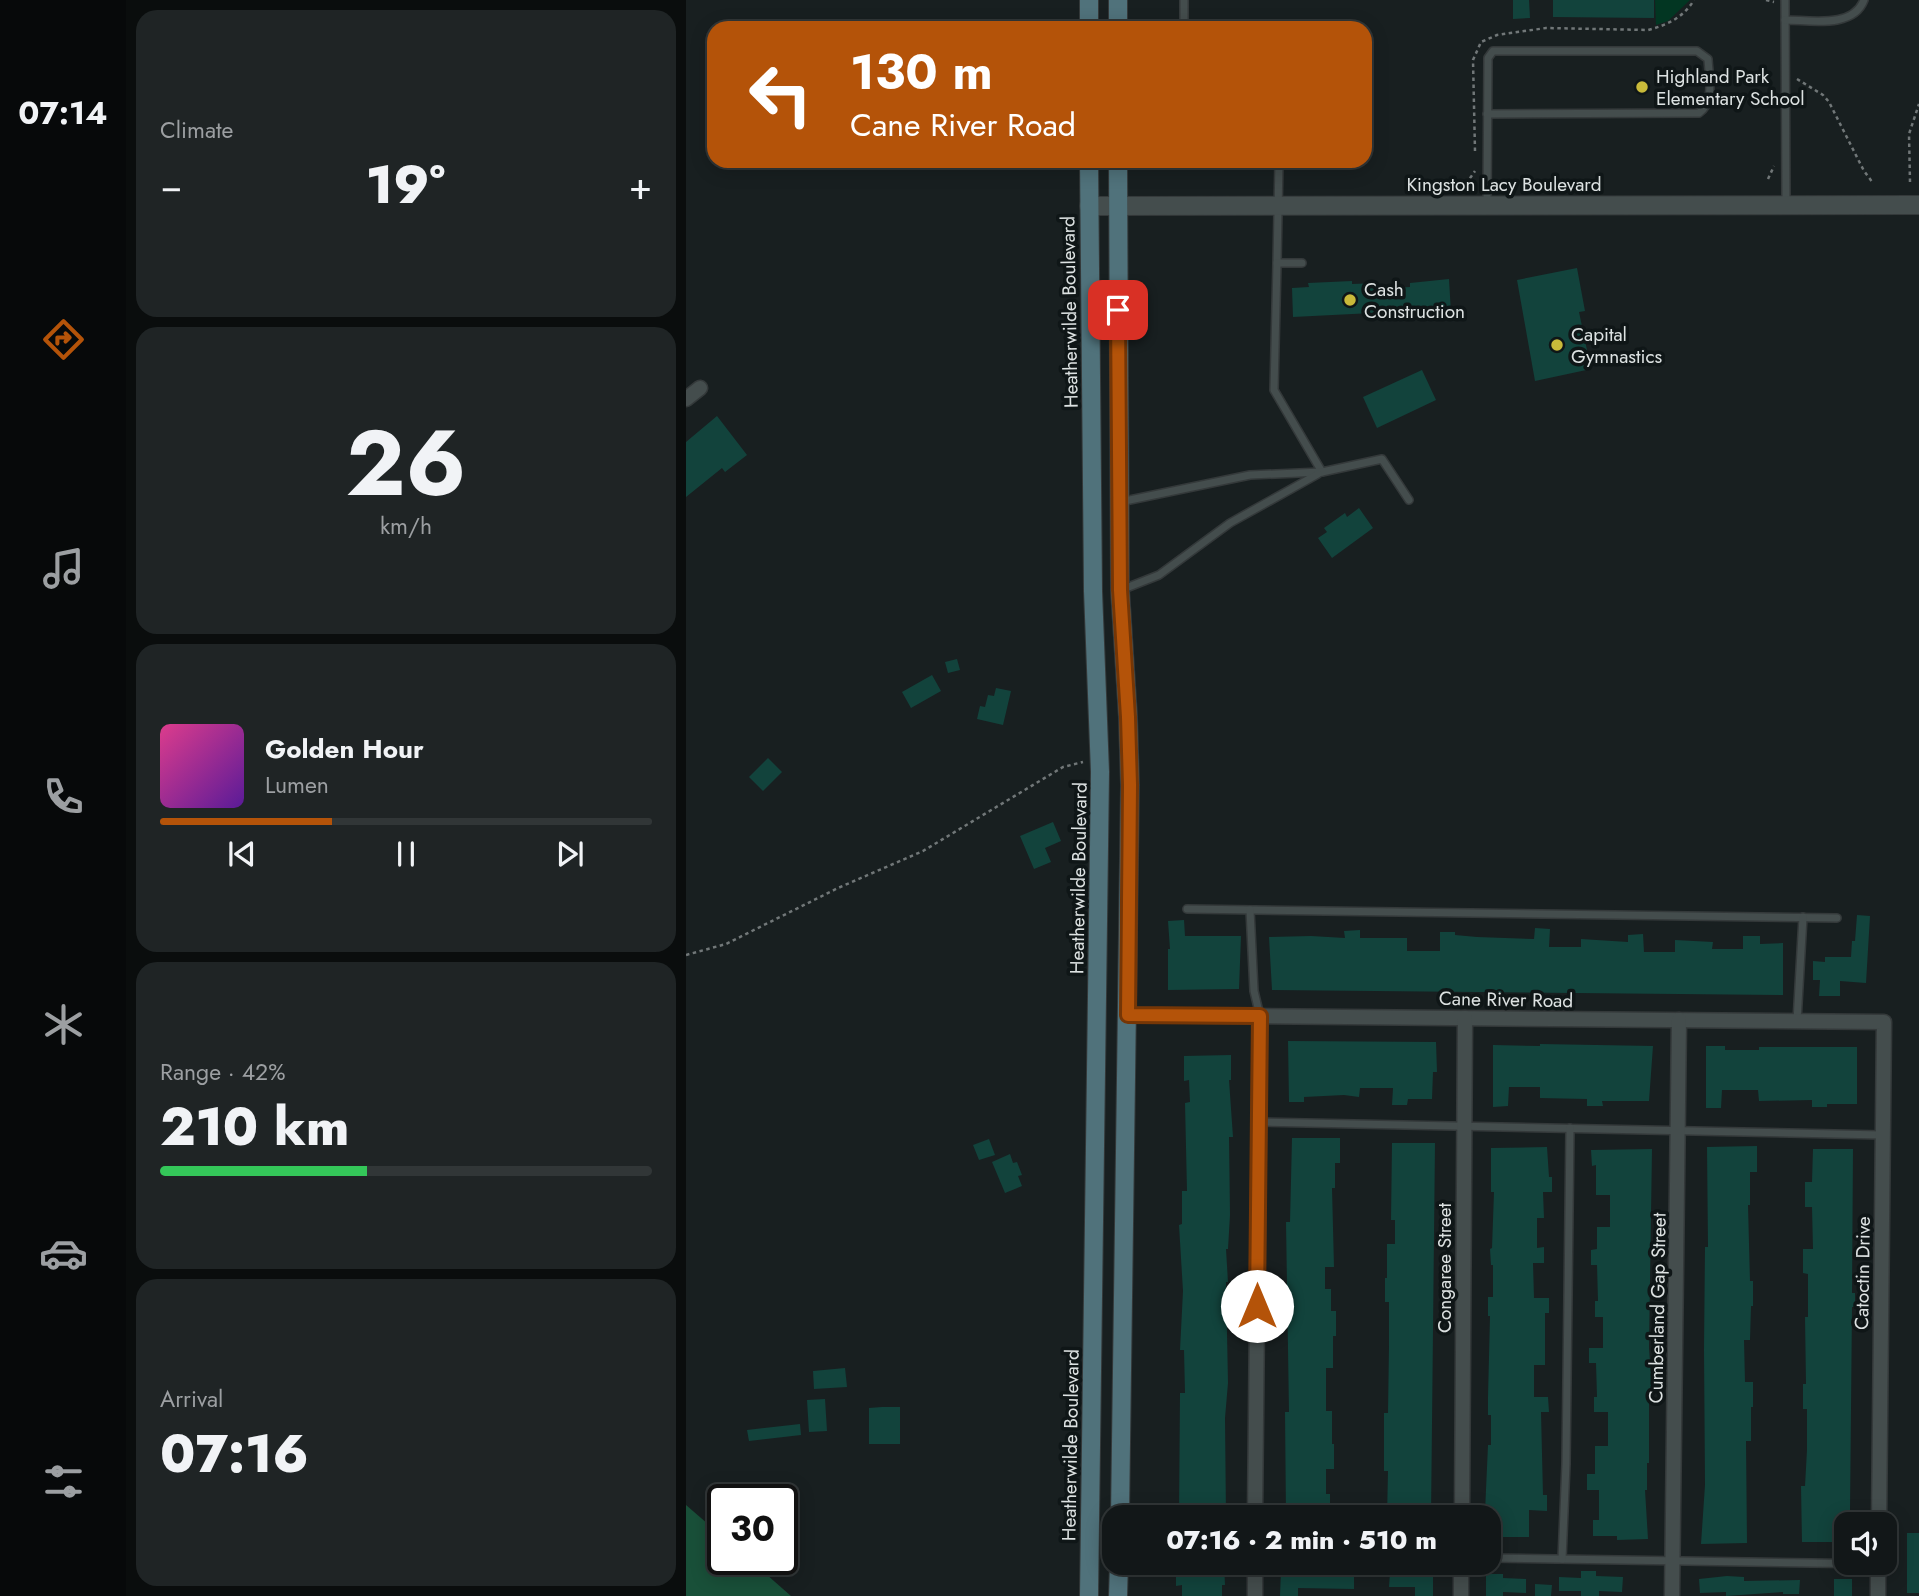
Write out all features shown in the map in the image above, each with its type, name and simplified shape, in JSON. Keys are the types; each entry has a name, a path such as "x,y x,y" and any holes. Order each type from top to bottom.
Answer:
{"main road":[{"path":"1089,0 1089,21"},
{"path":"1118,0 1118,21"},
{"name":"Heatherwilde Boulevard","path":"1089,168 1093,591 1100,758 1089,1596"},
{"path":"1118,168 1120,590 1130,785 1119,1505"},
{"path":"1093,591 1120,590"},
{"path":"1118,1596 1119,1575"}],"street":[{"name":"Kingston Lacy Boulevard","path":"1089,206 1919,205"},
{"path":"686,399 700,388"},
{"name":"Cane River Road","path":"1128,1015 1884,1022"},
{"path":"1255,1505 1260,1016"},
{"name":"Congaree Street","path":"1462,1505 1465,1018"},
{"name":"Cumberland Gap Street","path":"1672,1596 1679,1020"},
{"name":"Catoctin Drive","path":"1879,1512 1884,1022"},
{"path":"1255,1575 1255,1596"},
{"path":"1461,1575 1461,1596"},
{"path":"1878,1575 1878,1596"}],"lane":[{"path":"1184,0 1184,21"},
{"path":"1785,0 1786,205"},
{"path":"1785,20 1848,19 1860,9 1864,0"},
{"path":"1487,114 1699,113 1709,102 1708,59 1697,51 1493,51 1488,58 1487,114 1487,205"},
{"path":"1279,168 1274,390 1322,472"},
{"path":"1277,264 1302,263"},
{"path":"1119,502 1250,475 1322,472 1382,459 1409,500"},
{"path":"1120,590 1159,575 1230,523 1322,472"},
{"path":"1187,909 1837,918"},
{"path":"1250,910 1254,991 1260,1016"},
{"path":"1797,1021 1803,917"},
{"path":"1259,1122 1882,1135"},
{"path":"1562,1559 1566,1465 1570,1128"},
{"path":"1501,1558 1834,1563"}],"path":[{"path":"1797,79 1823,95 1829,102 1864,171 1873,183"},
{"path":"1910,182 1909,134 1919,104"},
{"path":"686,955 726,944 838,888 923,851 1063,768 1100,758"}],"green space":[{"path":"1655,0 1690,0 1668,21 1656,25"},
{"path":"686,1505 707,1523 707,1575 767,1575 791,1596 686,1596"}],"building":[{"path":"1513,0 1529,0 1530,18 1513,19"},
{"path":"1553,0 1654,0 1654,18 1553,17"},
{"name":"Capital Gymnastics","path":"1577,268 1585,311 1579,312 1591,369 1535,381 1517,280"},
{"name":"Cash Construction","path":"1449,279 1451,313 1412,316 1412,311 1293,317 1292,288 1309,287 1308,283 1379,283 1379,289 1410,287 1410,283"},
{"path":"1422,370 1436,400 1377,428 1363,397"},
{"path":"717,416 747,455 725,472 722,468 686,497 686,442"},
{"path":"1359,508 1373,528 1332,558 1318,538 1327,532 1324,528 1345,513 1347,517"},
{"path":"957,659 960,670 948,673 945,662"},
{"path":"932,675 941,691 911,708 902,692"},
{"path":"996,688 1011,691 1003,725 977,719 980,706 985,707 988,695 994,696"},
{"path":"768,758 782,772 763,791 749,777"},
{"path":"1053,822 1061,841 1045,848 1051,862 1034,869 1020,836"},
{"path":"1857,915 1870,916 1866,983 1840,981 1840,996 1819,996 1820,980 1813,980 1813,961 1825,962 1825,957 1851,957"},
{"path":"1184,920 1185,936 1241,936 1239,989 1168,990 1168,921"},
{"path":"1535,928 1550,929 1549,947 1581,947 1581,939 1628,942 1628,935 1643,934 1644,952 1675,952 1675,940 1713,942 1712,949 1743,949 1743,936 1760,936 1760,944 1783,943 1783,995 1272,990 1269,937 1345,938 1344,931 1360,930 1360,938 1407,938 1407,951 1440,951 1440,932 1477,937 1534,939"},
{"path":"1288,1041 1436,1042 1437,1072 1433,1072 1432,1099 1408,1099 1407,1105 1392,1105 1393,1088 1360,1088 1359,1097 1304,1097 1304,1102 1289,1102"},
{"path":"1493,1045 1653,1046 1649,1101 1602,1101 1603,1106 1587,1106 1587,1099 1540,1098 1540,1087 1509,1087 1508,1106 1493,1107"},
{"path":"1706,1046 1725,1046 1725,1050 1759,1050 1759,1047 1857,1047 1857,1104 1812,1107 1812,1100 1759,1101 1758,1090 1722,1090 1721,1108 1706,1108"},
{"path":"1231,1055 1229,1080 1233,1137 1229,1137 1230,1215 1226,1249 1226,1505 1179,1505 1180,1393 1185,1393 1184,1350 1180,1350 1183,1291 1179,1225 1182,1224 1182,1191 1187,1191 1185,1103 1190,1102 1189,1080 1184,1081 1184,1056"},
{"path":"1292,1138 1340,1138 1340,1163 1335,1163 1335,1188 1332,1188 1334,1267 1325,1267 1325,1289 1331,1289 1331,1311 1336,1311 1333,1368 1326,1368 1326,1411 1332,1411 1334,1444 1334,1469 1326,1469 1326,1494 1330,1494 1330,1505 1286,1505 1285,1412 1289,1412 1286,1222 1290,1222"},
{"path":"989,1139 995,1155 979,1160 973,1145"},
{"path":"1392,1143 1435,1143 1431,1505 1387,1505 1384,1413 1388,1413 1389,1302 1385,1302 1385,1278 1387,1244 1395,1244 1395,1220 1391,1220"},
{"path":"1757,1146 1757,1172 1750,1172 1748,1205 1753,1306 1750,1340 1744,1340 1745,1382 1753,1382 1751,1441 1746,1441 1747,1543 1701,1544 1705,1485 1707,1147"},
{"path":"1547,1147 1549,1177 1552,1177 1552,1192 1543,1192 1544,1218 1537,1218 1537,1248 1544,1247 1544,1263 1533,1263 1534,1298 1549,1298 1549,1313 1545,1313 1545,1365 1534,1365 1534,1397 1548,1397 1549,1412 1541,1412 1543,1495 1547,1495 1547,1511 1529,1510 1529,1537 1501,1537 1501,1505 1485,1505 1488,1445 1491,1445 1491,1415 1488,1415 1488,1297 1493,1297 1490,1249 1494,1192 1491,1192 1491,1148"},
{"path":"1652,1149 1649,1348 1652,1389 1649,1389 1649,1463 1645,1490 1648,1539 1617,1540 1617,1536 1593,1536 1593,1520 1599,1520 1599,1490 1587,1490 1587,1474 1595,1474 1595,1446 1608,1446 1608,1412 1594,1412 1594,1397 1597,1397 1596,1363 1589,1363 1589,1348 1603,1348 1603,1317 1595,1317 1595,1301 1598,1301 1597,1265 1591,1265 1591,1250 1597,1249 1597,1227 1610,1227 1610,1195 1596,1195 1596,1165 1592,1166 1591,1150"},
{"path":"1813,1149 1853,1149 1852,1293 1855,1293 1855,1307 1852,1307 1850,1511 1834,1512 1834,1542 1802,1542 1801,1486 1805,1486 1807,1450 1807,1409 1803,1409 1803,1384 1806,1384 1805,1317 1808,1317 1808,1274 1803,1273 1803,1249 1813,1249 1812,1207 1805,1207 1805,1182 1812,1182"},
{"path":"1010,1154 1013,1163 1017,1162 1022,1175 1018,1176 1022,1186 1005,1193 992,1162"},
{"path":"845,1368 847,1387 814,1389 813,1371"},
{"path":"825,1399 827,1431 809,1432 807,1400"},
{"path":"900,1407 900,1444 869,1444 869,1408"},
{"path":"800,1424 801,1435 749,1441 747,1430"},
{"path":"1907,1533 1919,1533 1919,1593 1907,1593"},
{"path":"1581,1571 1596,1571 1596,1576 1623,1577 1622,1592 1599,1591 1599,1596 1581,1596 1581,1591 1559,1591 1559,1577 1581,1578"},
{"path":"1503,1574 1503,1578 1526,1579 1526,1593 1503,1592 1503,1596 1486,1596 1486,1575"},
{"path":"1176,1575 1225,1575 1222,1596 1182,1596 1182,1585 1176,1586"},
{"path":"1281,1575 1354,1575 1354,1589 1298,1588 1298,1596 1280,1596"},
{"path":"1390,1575 1433,1575 1433,1596 1415,1596 1415,1587 1389,1587"},
{"path":"1744,1577 1744,1581 1800,1580 1799,1594 1783,1592 1726,1596 1726,1592 1700,1593 1699,1579"},
{"path":"1834,1579 1852,1579 1852,1596 1834,1596"},
{"path":"1535,1584 1552,1585 1551,1596 1535,1596"}],"place":[{"name":"Highland Park Elementary School","path":"1642,87"},
{"name":"Cash Construction","path":"1350,300"},
{"name":"Capital Gymnastics","path":"1557,345"}],"route":[{"path":"1118,310 1120,590 1130,785 1128,1015 1260,1016 1257,1306"}]}
